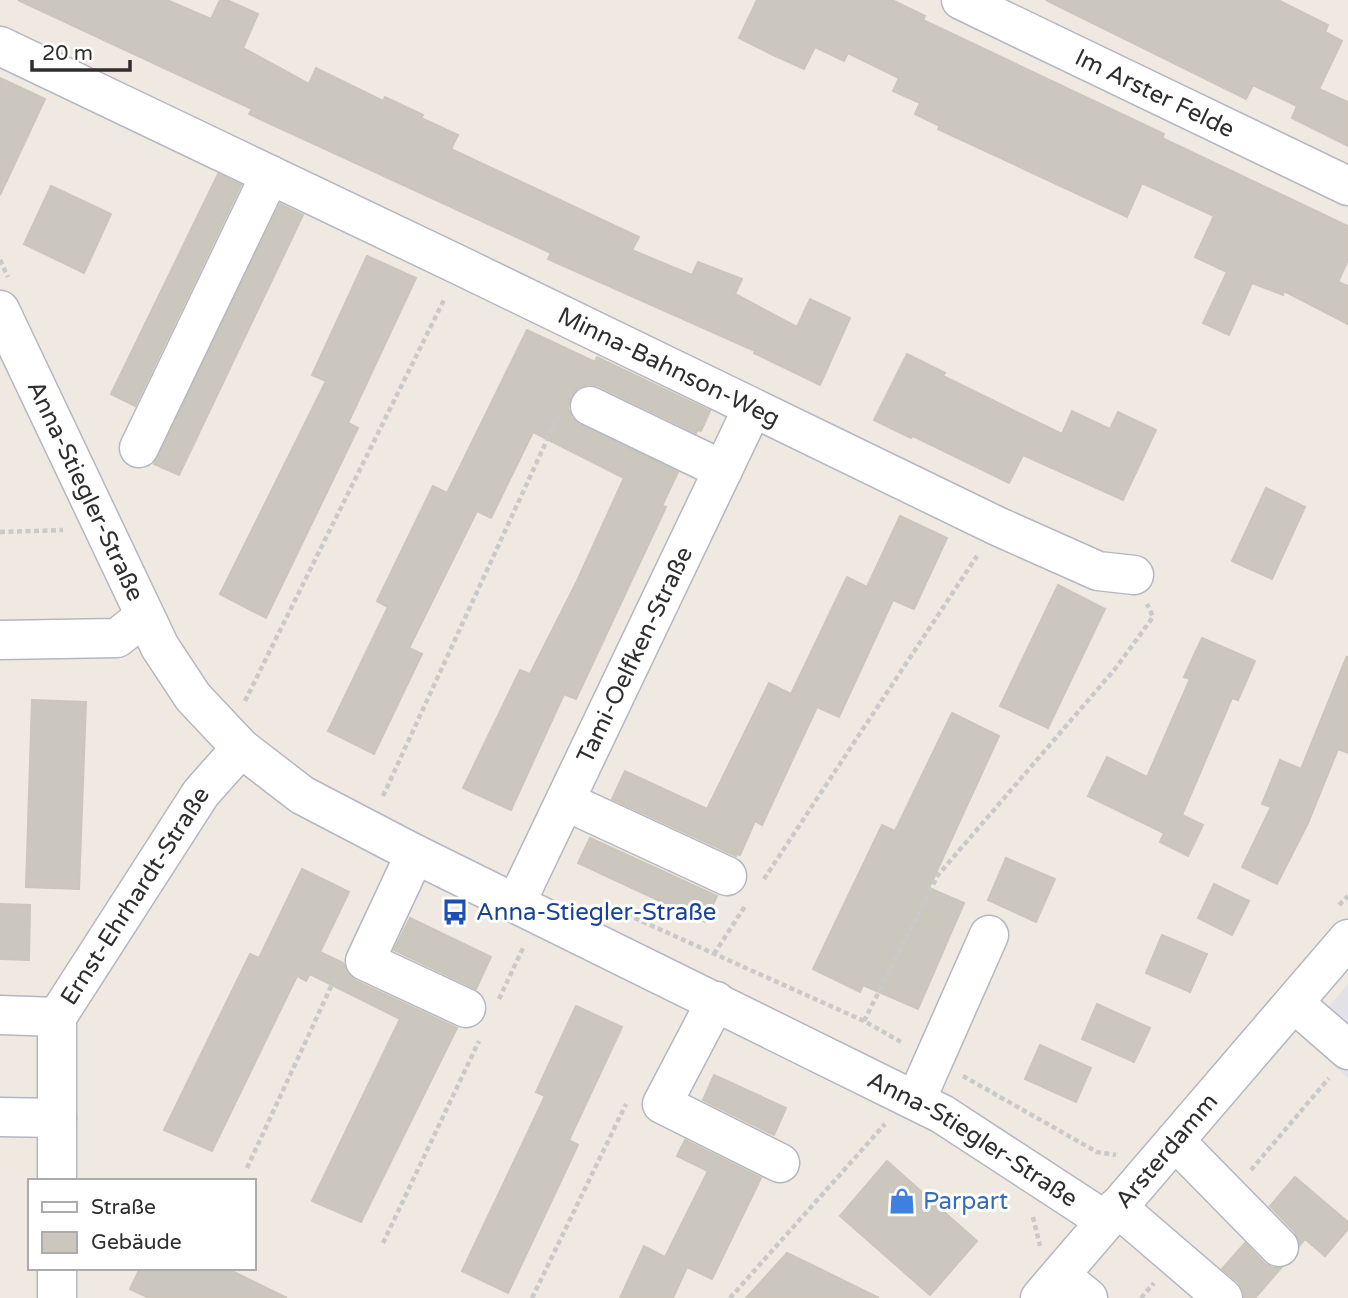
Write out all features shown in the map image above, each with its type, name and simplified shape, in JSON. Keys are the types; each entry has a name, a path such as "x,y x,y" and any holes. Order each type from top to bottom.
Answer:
{"street":[{"name":"Im Arster Felde","path":"961,0 1348,186"},
{"name":"Minna-Bahnson-Weg","path":"0,46 997,526 1098,571 1134,575"},
{"path":"139,448 271,175"},
{"name":"Anna-Stiegler-Straße","path":"0,310 160,647 193,696 241,748 303,795 415,854 716,1001 902,1111 943,1114 1112,1214 1223,1298"},
{"path":"576,406 723,470"},
{"name":"Tami-Oelfken-Straße","path":"516,903 752,409"},
{"path":"0,640 117,638 145,616"},
{"name":"Ernst-Ehrhardt-Straße","path":"57,1179 57,1017 201,793 241,748"},
{"path":"565,801 746,886"},
{"path":"415,854 365,961 481,1016"},
{"path":"902,1111 932,1059 989,935"},
{"name":"Arsterdamm","path":"1063,1290 1112,1214 1348,941"},
{"path":"716,1001 662,1104 780,1163"},
{"path":"1294,1003 1348,1050"},
{"path":"0,1015 57,1017"},
{"path":"0,1117 57,1118"},
{"path":"1175,1141 1279,1247"},
{"path":"57,1270 57,1298"}],"path":[{"path":"244,703 461,266"},
{"path":"379,803 576,406"},
{"path":"714,954 746,886 997,526"},
{"path":"0,533 63,530"},
{"path":"864,1021 938,875 1115,669 1153,617 1134,575"},
{"path":"616,910 864,1021 1097,1152 1122,1156 1147,1172"},
{"path":"383,1243 481,1016 524,946"},
{"path":"247,1168 335,978"},
{"path":"531,1298 626,1104"},
{"path":"730,1298 902,1111"}],"shaded area":[{"path":"1348,984 1348,1078 1303,1038"}],"building":[{"path":"18,0 167,0 211,19 220,0 227,0 258,14 243,48 309,84 316,68 383,101 385,97 423,115 421,118 458,135 451,149 639,237 632,250 692,275 698,262 742,279 735,294 797,327 810,299 850,318 820,385 754,353 755,351 548,259 551,253 249,114 252,109"},
{"path":"757,0 892,0 925,16 923,20 1164,134 1162,138 1348,226 1348,260 1338,282 1348,286 1348,324 1284,291 1283,295 1252,283 1229,335 1203,323 1227,272 1195,257 1214,216 1142,183 1127,217 938,129 940,126 915,114 920,103 893,91 899,78 848,53 844,61 815,47 804,69 769,53 739,38"},
{"path":"1046,0 1278,0 1328,25 1325,32 1342,41 1319,89 1348,102 1348,146 1292,118 1297,106 1253,85 1246,99"},
{"path":"0,78 45,99 0,195"},
{"path":"218,174 241,185 135,406 111,394"},
{"path":"51,186 111,214 84,273 24,244"},
{"path":"280,204 303,215 179,475 154,464"},
{"path":"367,256 416,278 348,423 358,428 266,618 220,594 326,381 312,375"},
{"path":"527,330 595,362 597,357 710,411 701,431 696,433 599,386 589,384 578,388 571,396 568,408 572,418 580,425 678,472 662,506 666,507 576,699 564,694 511,810 463,788 520,670 530,674 577,581 624,478 533,432 491,518 477,511 409,648 422,654 374,754 328,731 388,607 377,601 433,486 447,493"},
{"path":"907,354 945,373 943,376 1062,434 1072,411 1110,429 1118,412 1156,430 1123,500 1023,455 1009,483 874,420"},
{"path":"1266,488 1305,507 1272,579 1232,561"},
{"path":"900,516 947,538 914,609 893,600 839,717 817,707 762,825 755,821 740,855 736,856 612,799 625,771 707,809 769,683 791,694 847,577 867,587"},
{"path":"1058,585 1105,609 1048,728 1000,706"},
{"path":"1202,638 1255,661 1238,700 1232,698 1182,815 1203,825 1188,856 1160,842 1164,833 1088,796 1107,757 1147,777 1190,679 1184,677"},
{"path":"1347,656 1348,753 1338,749 1308,823 1277,884 1242,867 1271,807 1262,804 1280,760 1301,769"},
{"path":"32,700 86,702 79,889 26,887"},
{"path":"952,713 999,736 929,888 964,903 918,1009 863,985 860,992 813,969 882,825 895,831"},
{"path":"590,838 717,896 705,922 578,863"},
{"path":"1006,858 1055,879 1036,922 988,900"},
{"path":"302,869 349,892 320,952 343,963 347,973 356,981 457,1028 361,1222 312,1201 400,1019 310,974 306,981 297,976 212,1151 164,1130 250,954 259,958"},
{"path":"1214,884 1249,901 1232,935 1198,918"},
{"path":"0,904 30,905 29,960 0,959"},
{"path":"410,918 491,957 476,989 394,950"},
{"path":"1162,935 1207,954 1190,992 1146,973"},
{"path":"1097,1004 1150,1028 1134,1062 1082,1039"},
{"path":"576,1006 622,1027 569,1140 578,1145 508,1293 462,1271 545,1096 536,1092"},
{"path":"1040,1045 1091,1068 1076,1102 1025,1079"},
{"path":"714,1075 786,1108 774,1135 703,1100"},
{"path":"685,1140 761,1178 712,1279 687,1267 673,1298 620,1298 644,1246 665,1257 708,1171 677,1156"},
{"path":"887,1161 977,1241 930,1295 840,1216"},
{"path":"1295,1177 1348,1222 1348,1229 1325,1256 1305,1239 1300,1245 1295,1232 1270,1206"},
{"path":"1245,1243 1264,1263 1273,1268 1281,1268 1255,1298 1244,1298 1238,1282 1222,1269"},
{"path":"787,1253 814,1266 879,1298 746,1298"},
{"path":"139,1270 230,1270 287,1298 149,1298 130,1289"}],"place":[{"name":"Anna-Stiegler-Straße","path":"455,912"},
{"name":"Parpart","path":"902,1201"}]}
